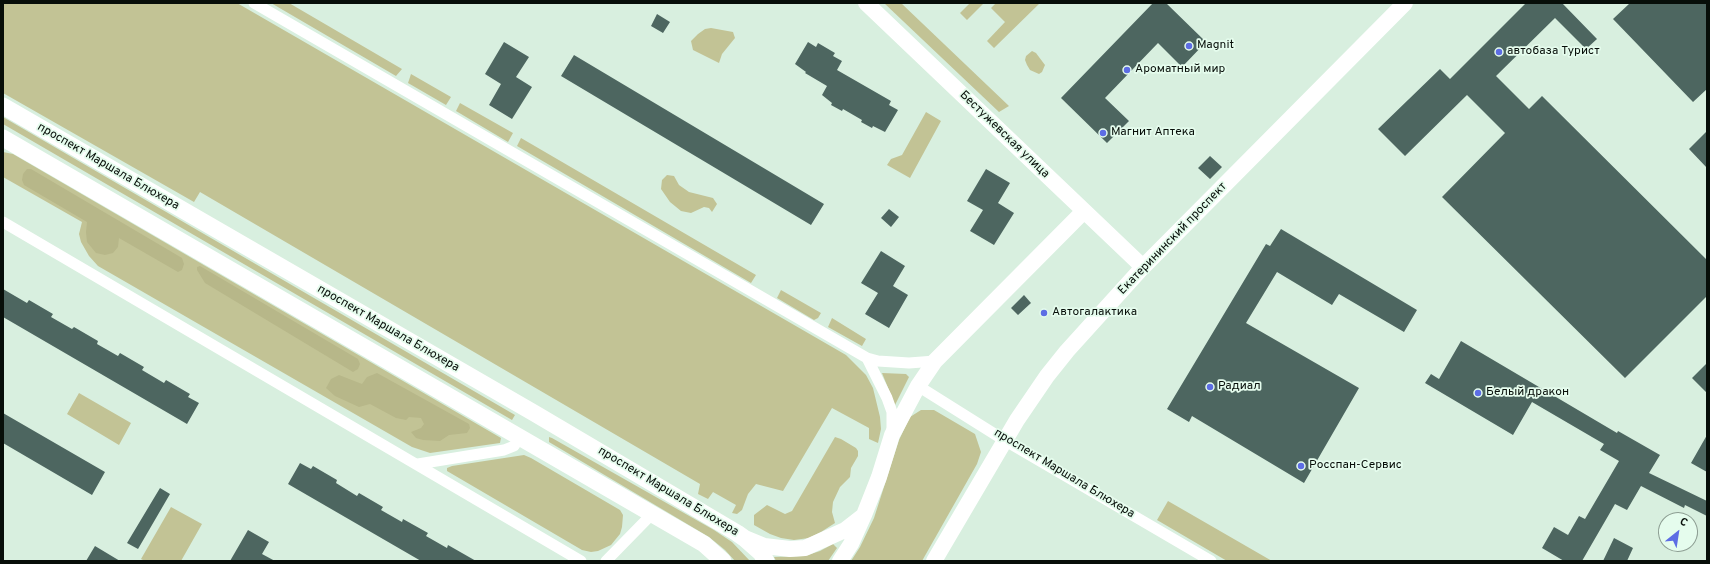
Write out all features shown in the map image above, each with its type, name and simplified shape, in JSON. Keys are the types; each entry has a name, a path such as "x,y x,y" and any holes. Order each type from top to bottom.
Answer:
{"main road":[{"name":"проспект Маршала Блюхера","path":"3,106 534,414 744,538 761,553 766,561"},
{"path":"3,138 704,544 724,561"},
{"path":"520,438 534,414"}],"street":[{"path":"254,3 867,358 878,361 909,363 935,361"},
{"name":"Бестужевская улица","path":"866,3 1143,267"},
{"name":"Екатерининский проспект","path":"934,561 1004,440 1046,376 1143,267 1406,3"},
{"path":"840,561 851,544 864,515 879,477 892,435 918,386 935,361 1084,211"},
{"path":"3,222 418,464 581,561"},
{"path":"867,358 887,398 892,412 892,435"},
{"name":"проспект Маршала Блюхера","path":"918,386 1004,440 1211,561"},
{"path":"418,464 504,450 514,446 520,438"},
{"path":"606,561 652,514"},
{"path":"744,538 764,546 790,549 805,548 844,530 864,515"}],"green space":[{"path":"3,3 237,3 846,355 866,375 873,388 880,417 881,429 878,443 869,439 869,428 832,408 783,491 756,484 748,494 742,510 737,514 732,513 736,505 713,492 708,499 698,494 700,484 200,192 194,202 3,93"},
{"path":"271,3 289,3 402,69 396,76"},
{"path":"884,3 901,3 1009,106 999,112"},
{"path":"970,3 984,3 967,20 960,13"},
{"path":"996,3 1040,3 994,48 987,41 1005,22 991,8"},
{"path":"711,28 733,32 735,38 722,54 719,63 693,50 691,41 705,29"},
{"path":"1032,51 1036,53 1045,65 1042,72 1039,74 1030,70 1025,60 1026,56"},
{"path":"411,74 451,97 446,105 408,83"},
{"path":"460,103 513,133 508,142 456,111"},
{"path":"926,112 941,121 910,178 887,165 891,159 902,155"},
{"path":"3,117 515,415 512,420 3,124"},
{"path":"521,138 756,275 751,283 517,146"},
{"path":"3,152 13,154 501,438 500,443 430,453 412,447 98,266 89,256 81,242 79,234 82,222 3,177"},
{"path":"27,169 31,169 182,258 184,264 182,270 178,272 119,238 118,247 113,253 105,255 96,253 87,242 87,222 24,185 22,180 23,174"},
{"path":"667,175 674,176 679,185 689,192 713,198 717,204 712,212 709,208 704,207 691,213 681,211 670,202 661,189 662,180"},
{"path":"200,266 358,359 360,364 358,369 353,372 205,283 197,270 197,267"},
{"path":"781,290 821,313 818,318 814,320 777,298"},
{"path":"832,318 866,339 862,346 828,327"},
{"path":"377,373 469,424 470,428 467,433 449,435 440,441 416,438 411,432 421,428 424,424 421,418 409,417 406,420 396,418 370,404 359,407 335,396 326,388 331,379 339,375 362,384 367,377"},
{"path":"882,373 906,374 909,377 895,405"},
{"path":"79,393 131,423 119,445 67,414"},
{"path":"921,410 934,410 975,434 981,452 977,464 922,561 851,561 860,547 874,518 899,440 910,417"},
{"path":"549,437 714,530 732,542 750,561 735,561 725,550 709,537 549,442"},
{"path":"835,437 856,448 858,451 858,456 851,468 850,477 840,487 833,502 832,512 835,523 809,538 794,540 781,538 770,534 754,525 754,515 767,505 785,514 792,511"},
{"path":"524,455 620,510 623,515 622,527 620,534 611,545 598,551 591,552 582,550 447,471 447,468 452,466"},
{"path":"1168,501 1272,561 1227,561 1157,520"},
{"path":"171,507 202,524 181,561 145,561 141,559"},
{"path":"833,544 837,548 828,561 776,561 774,557 805,556 820,551"}],"building":[{"path":"1153,3 1166,3 1206,42 1182,67 1158,43 1105,98 1129,121 1107,143 1061,98"},
{"path":"1526,3 1562,3 1597,39 1586,49 1555,18 1496,76 1529,109 1542,96 1707,260 1707,296 1625,378 1442,197 1505,133 1467,95 1405,156 1378,129 1440,69 1450,79"},
{"path":"1630,3 1707,3 1707,89 1693,102 1613,19"},
{"path":"657,14 670,22 663,33 651,26"},
{"path":"504,42 529,57 516,77 532,87 512,119 489,105 501,84 485,74"},
{"path":"808,42 816,47 818,43 835,53 833,56 842,61 837,70 891,101 889,105 898,110 885,132 873,126 872,128 861,122 862,120 843,109 842,111 831,105 832,103 822,95 827,86 805,73 806,72 795,64"},
{"path":"574,55 824,204 811,225 561,76"},
{"path":"1707,131 1707,168 1689,149"},
{"path":"1210,156 1222,167 1210,179 1198,168"},
{"path":"986,169 1010,183 998,203 1014,213 994,245 970,231 983,210 967,201"},
{"path":"889,209 899,217 891,227 881,218"},
{"path":"1281,229 1417,310 1404,332 1339,294 1332,305 1277,272 1246,323 1359,388 1304,483 1192,416 1189,422 1167,409 1266,244 1270,246"},
{"path":"881,251 905,266 893,286 908,295 889,328 865,314 878,293 861,283"},
{"path":"3,289 27,303 29,300 53,314 51,317 72,329 74,327 98,341 97,344 118,356 120,353 144,367 142,370 164,383 166,380 190,394 188,397 199,403 187,424 3,317"},
{"path":"1024,295 1031,303 1018,315 1011,308"},
{"path":"1461,341 1617,433 1618,431 1660,455 1649,473 1707,501 1707,516 1685,505 1684,508 1641,486 1627,510 1615,504 1582,561 1564,561 1542,548 1554,527 1568,535 1579,516 1585,519 1619,461 1600,450 1604,444 1532,402 1513,435 1425,383 1431,374 1439,379"},
{"path":"1707,363 1707,393 1692,378"},
{"path":"3,413 105,472 92,495 3,443"},
{"path":"1707,435 1707,472 1691,463"},
{"path":"300,463 311,469 313,466 337,480 336,483 357,496 359,493 383,507 381,510 402,522 403,519 428,533 426,536 447,548 448,545 476,561 421,561 288,484"},
{"path":"160,488 170,494 138,549 127,543"},
{"path":"248,530 269,542 262,554 275,561 230,561"},
{"path":"1614,538 1633,548 1627,561 1603,561"},
{"path":"95,546 120,561 86,561"}],"place":[{"name":"Magnit","path":"1189,46"},
{"name":"автобаза Турист","path":"1499,52"},
{"name":"Ароматный мир","path":"1127,70"},
{"name":"Магнит Аптека","path":"1103,133"},
{"name":"Автогалактика","path":"1044,313"},
{"name":"Радиал","path":"1210,387"},
{"name":"Белый дракон","path":"1478,393"},
{"name":"Росспан-Сервис","path":"1301,466"}]}
